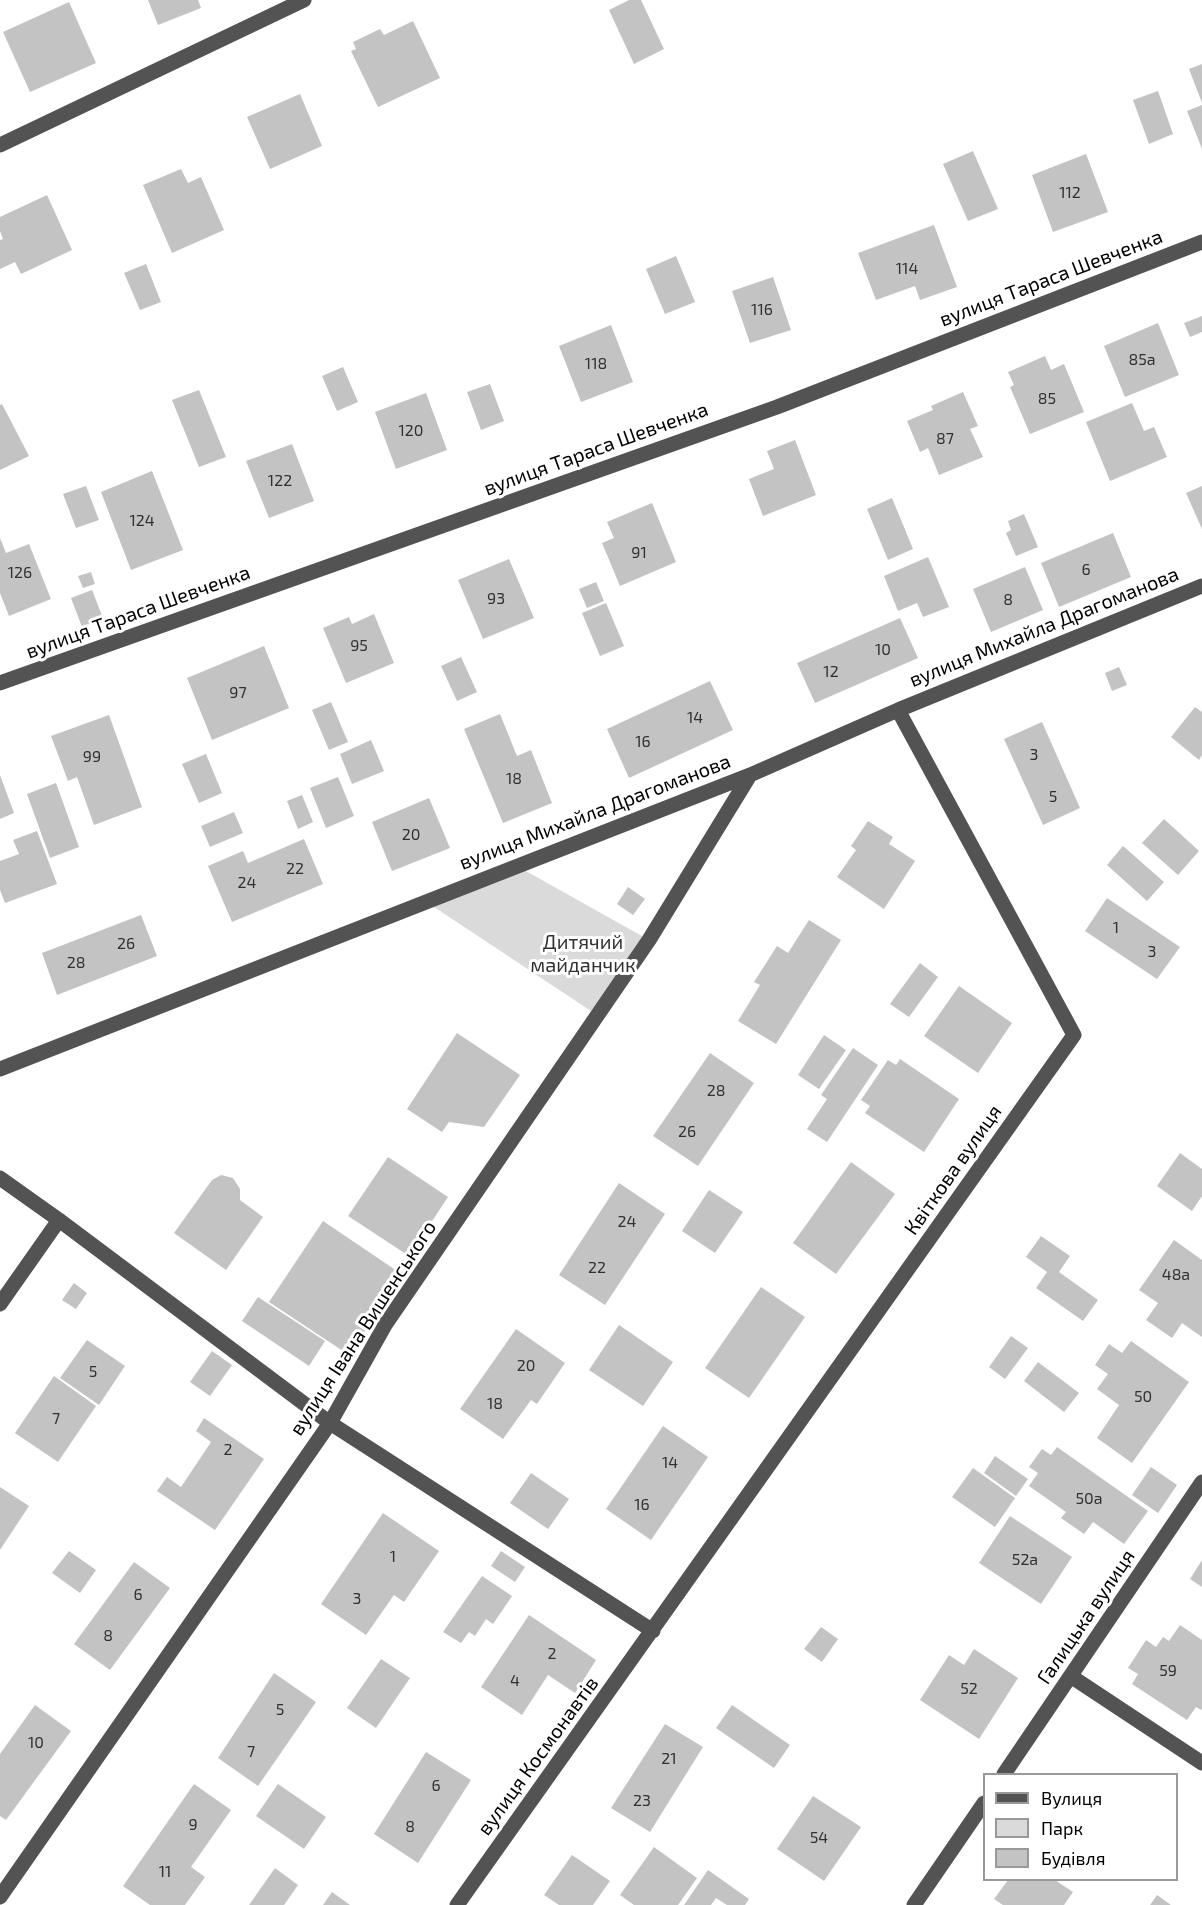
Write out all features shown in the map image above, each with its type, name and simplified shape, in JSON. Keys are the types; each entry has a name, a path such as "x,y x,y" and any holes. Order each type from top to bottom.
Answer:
{"street":[{"path":"0,145 304,0"},
{"name":"вулиця Тараса Шевченка","path":"0,683 777,407 1202,242"},
{"name":"вулиця Михайла Драгоманова","path":"0,1069 750,775 898,710 1202,586"},
{"name":"Квіткова вулиця","path":"653,1631 1074,1035 898,710"},
{"name":"вулиця Івана Вишенського","path":"0,1897 330,1423 385,1325 648,940 750,775"},
{"path":"0,1178 330,1423 653,1631"},
{"path":"0,1304 59,1220"},
{"name":"Галицька вулиця","path":"1005,1773 1072,1677 1202,1482"},
{"name":"вулиця Космонавтів","path":"457,1905 653,1631"},
{"path":"1072,1677 1202,1763"},
{"path":"914,1905 983,1804"}],"green space":[{"name":"Дитячий майданчик","path":"517,866 649,940 591,1011 425,901"}],"building":[{"path":"148,0 198,0 201,8 158,25"},
{"path":"629,0 641,0 664,49 634,64 609,10"},
{"path":"69,2 96,63 30,92 3,32"},
{"path":"413,21 440,78 378,107 351,51 356,49 353,42 380,29 384,35"},
{"path":"1202,64 1202,103 1189,69"},
{"path":"1158,91 1173,134 1149,144 1133,100"},
{"path":"300,94 322,146 270,169 247,117"},
{"path":"1202,105 1202,149 1187,111"},
{"path":"973,151 998,209 968,221 943,164"},
{"path":"1086,154 1108,212 1053,232 1032,175"},
{"path":"181,169 188,183 201,177 224,230 172,253 143,185"},
{"path":"47,195 72,250 21,274 15,262 0,269 0,240 3,239 0,231 0,217"},
{"path":"934,225 957,287 920,300 915,286 876,300 858,253"},
{"path":"676,256 695,302 665,314 646,269"},
{"path":"146,264 161,302 140,310 124,273"},
{"path":"773,277 791,330 750,343 732,291"},
{"path":"1202,316 1202,332 1190,337 1184,323"},
{"path":"1158,323 1179,375 1125,397 1104,346"},
{"path":"611,325 633,382 581,402 559,346"},
{"path":"1045,356 1051,370 1064,364 1084,412 1030,434 1010,387 1014,385 1008,372"},
{"path":"343,367 358,402 337,411 322,376"},
{"path":"490,384 504,421 481,430 467,392"},
{"path":"199,390 226,457 199,467 172,400"},
{"path":"963,392 978,426 970,429 983,457 939,475 928,448 920,452 907,421 933,410 931,406"},
{"path":"426,393 447,450 396,469 375,412"},
{"path":"1132,403 1144,431 1154,427 1167,457 1110,481 1086,422"},
{"path":"2,404 29,456 0,470 0,405"},
{"path":"795,440 816,495 763,516 749,479 774,469 767,451"},
{"path":"292,444 314,501 269,518 246,461"},
{"path":"152,471 183,550 131,570 101,492"},
{"path":"86,486 99,520 76,528 63,494"},
{"path":"1202,486 1202,529 1186,493"},
{"path":"892,498 913,549 888,560 867,509"},
{"path":"652,503 676,562 620,586 602,543 614,538 607,522"},
{"path":"1024,514 1038,547 1016,556 1006,533 1011,530 1008,521"},
{"path":"1113,533 1131,577 1059,607 1041,563"},
{"path":"0,538 6,553 29,544 51,599 9,616 0,593"},
{"path":"928,557 949,607 923,617 917,603 898,611 884,576"},
{"path":"509,559 534,618 483,639 458,580"},
{"path":"1025,567 1043,610 991,632 973,589"},
{"path":"91,572 95,584 83,588 78,576"},
{"path":"596,582 604,601 587,608 579,589"},
{"path":"92,590 103,618 82,627 71,598"},
{"path":"606,603 624,646 600,656 582,613"},
{"path":"374,614 394,663 346,683 323,628 349,617 352,624"},
{"path":"900,618 918,658 815,703 797,663"},
{"path":"264,646 289,708 212,740 187,678"},
{"path":"461,657 477,692 457,701 441,666"},
{"path":"1119,667 1127,685 1112,691 1105,673"},
{"path":"710,681 733,730 629,778 607,729"},
{"path":"331,702 348,742 329,750 312,710"},
{"path":"1195,707 1202,712 1202,755 1199,760 1171,737"},
{"path":"500,714 517,756 531,750 552,803 503,823 464,729"},
{"path":"109,715 142,807 94,825 77,777 68,781 51,736"},
{"path":"1042,722 1080,808 1043,825 1004,739"},
{"path":"371,740 384,771 352,784 340,754"},
{"path":"206,754 222,793 199,803 182,764"},
{"path":"0,775 14,813 0,819"},
{"path":"338,777 354,816 326,828 310,788"},
{"path":"56,783 79,847 50,858 27,794"},
{"path":"302,795 313,822 298,829 287,801"},
{"path":"429,798 450,848 392,871 372,822"},
{"path":"234,812 243,833 210,847 201,826"},
{"path":"1164,819 1199,851 1178,875 1142,843"},
{"path":"868,821 893,837 889,844 915,861 884,909 837,877 856,850 851,846"},
{"path":"37,831 57,884 5,903 0,890 0,861 19,854 13,840"},
{"path":"304,839 323,884 232,922 208,866 243,851 248,863"},
{"path":"1123,846 1164,882 1147,901 1107,865"},
{"path":"628,887 645,899 633,915 617,904"},
{"path":"1107,898 1180,947 1157,979 1085,931"},
{"path":"141,915 157,956 57,995 42,953"},
{"path":"809,920 841,940 776,1044 738,1021 760,985 754,982 777,946 788,953"},
{"path":"920,963 938,977 909,1017 890,1004"},
{"path":"959,986 1012,1023 978,1073 924,1036"},
{"path":"457,1033 520,1075 484,1127 449,1122 442,1132 407,1109"},
{"path":"824,1035 846,1050 819,1089 798,1075"},
{"path":"853,1048 878,1065 827,1142 807,1129 827,1099 821,1095"},
{"path":"710,1053 754,1083 698,1166 653,1136"},
{"path":"900,1059 959,1099 924,1152 865,1113 870,1106 861,1100 888,1060 896,1065"},
{"path":"1180,1153 1202,1169 1202,1196 1192,1211 1157,1186"},
{"path":"388,1157 448,1197 409,1256 348,1216"},
{"path":"851,1162 895,1194 836,1274 793,1243"},
{"path":"221,1175 233,1178 240,1189 240,1200 263,1217 226,1270 174,1233 212,1180"},
{"path":"619,1183 665,1214 605,1305 559,1275"},
{"path":"709,1190 743,1212 715,1253 682,1231"},
{"path":"323,1221 403,1275 349,1355 269,1302"},
{"path":"1041,1236 1070,1256 1059,1272 1098,1300 1083,1321 1036,1288 1047,1272 1026,1257"},
{"path":"1174,1240 1202,1260 1202,1337 1182,1323 1172,1338 1146,1320 1158,1303 1139,1290"},
{"path":"74,1283 87,1293 76,1309 62,1300"},
{"path":"761,1287 805,1317 749,1398 705,1368"},
{"path":"258,1297 325,1341 309,1366 242,1321"},
{"path":"619,1325 673,1362 643,1406 589,1370"},
{"path":"516,1329 565,1363 537,1404 531,1400 503,1439 460,1409"},
{"path":"1011,1336 1028,1348 1005,1379 989,1367"},
{"path":"87,1340 125,1366 99,1405 60,1378"},
{"path":"1131,1341 1189,1382 1132,1463 1097,1438 1119,1405 1097,1389 1108,1374 1095,1365 1109,1344 1122,1353"},
{"path":"212,1351 232,1365 210,1396 190,1382"},
{"path":"1038,1362 1079,1393 1064,1412 1024,1381"},
{"path":"54,1376 96,1406 58,1462 15,1433"},
{"path":"204,1418 264,1459 215,1530 157,1491 167,1477 181,1487 211,1442 196,1431"},
{"path":"663,1426 708,1457 651,1540 606,1509"},
{"path":"1057,1447 1148,1511 1124,1544 1093,1522 1084,1534 1061,1518 1066,1512 1029,1486 1038,1473 1029,1467 1042,1449 1051,1455"},
{"path":"995,1456 1028,1479 1016,1496 984,1473"},
{"path":"1151,1467 1177,1485 1158,1513 1132,1495"},
{"path":"973,1468 1015,1498 995,1527 952,1497"},
{"path":"531,1473 569,1499 548,1529 510,1503"},
{"path":"0,1487 29,1506 0,1550"},
{"path":"383,1513 439,1551 404,1602 394,1595 366,1635 321,1604"},
{"path":"1010,1516 1072,1557 1041,1604 979,1563"},
{"path":"69,1551 96,1570 80,1593 52,1573"},
{"path":"501,1551 525,1567 515,1582 491,1566"},
{"path":"1202,1560 1202,1587 1190,1579"},
{"path":"134,1562 170,1588 110,1670 74,1644"},
{"path":"482,1576 512,1596 493,1624 486,1619 475,1636 469,1632 461,1643 443,1632"},
{"path":"529,1615 596,1660 575,1693 548,1675 522,1715 481,1687"},
{"path":"1180,1625 1202,1640 1202,1709 1196,1707 1187,1720 1132,1684 1138,1674 1128,1668 1146,1640 1156,1647 1163,1637 1169,1641"},
{"path":"821,1627 838,1639 822,1662 804,1649"},
{"path":"974,1649 1018,1678 979,1739 920,1700 949,1655 964,1665"},
{"path":"381,1659 410,1678 376,1728 347,1708"},
{"path":"274,1673 316,1702 258,1786 218,1758"},
{"path":"35,1705 71,1731 6,1820 0,1816 0,1754"},
{"path":"732,1705 790,1745 774,1768 716,1728"},
{"path":"665,1724 703,1747 650,1832 611,1808"},
{"path":"426,1752 471,1780 418,1863 374,1834"},
{"path":"194,1784 231,1810 191,1867 205,1877 185,1905 150,1905 123,1886"},
{"path":"278,1784 326,1817 304,1849 256,1816"},
{"path":"813,1796 861,1827 824,1881 777,1849"},
{"path":"654,1847 697,1878 678,1905 634,1905 620,1895"},
{"path":"572,1855 610,1881 593,1905 559,1905 544,1895"},
{"path":"275,1868 298,1885 284,1905 249,1905"},
{"path":"708,1870 749,1899 745,1905 727,1905 716,1898 711,1905 684,1905"},
{"path":"1007,1881 1056,1881 1073,1892 1064,1905 1003,1905 994,1899"},
{"path":"332,1892 350,1905 323,1905"},
{"path":"1157,1895 1171,1905 1150,1905"}]}
